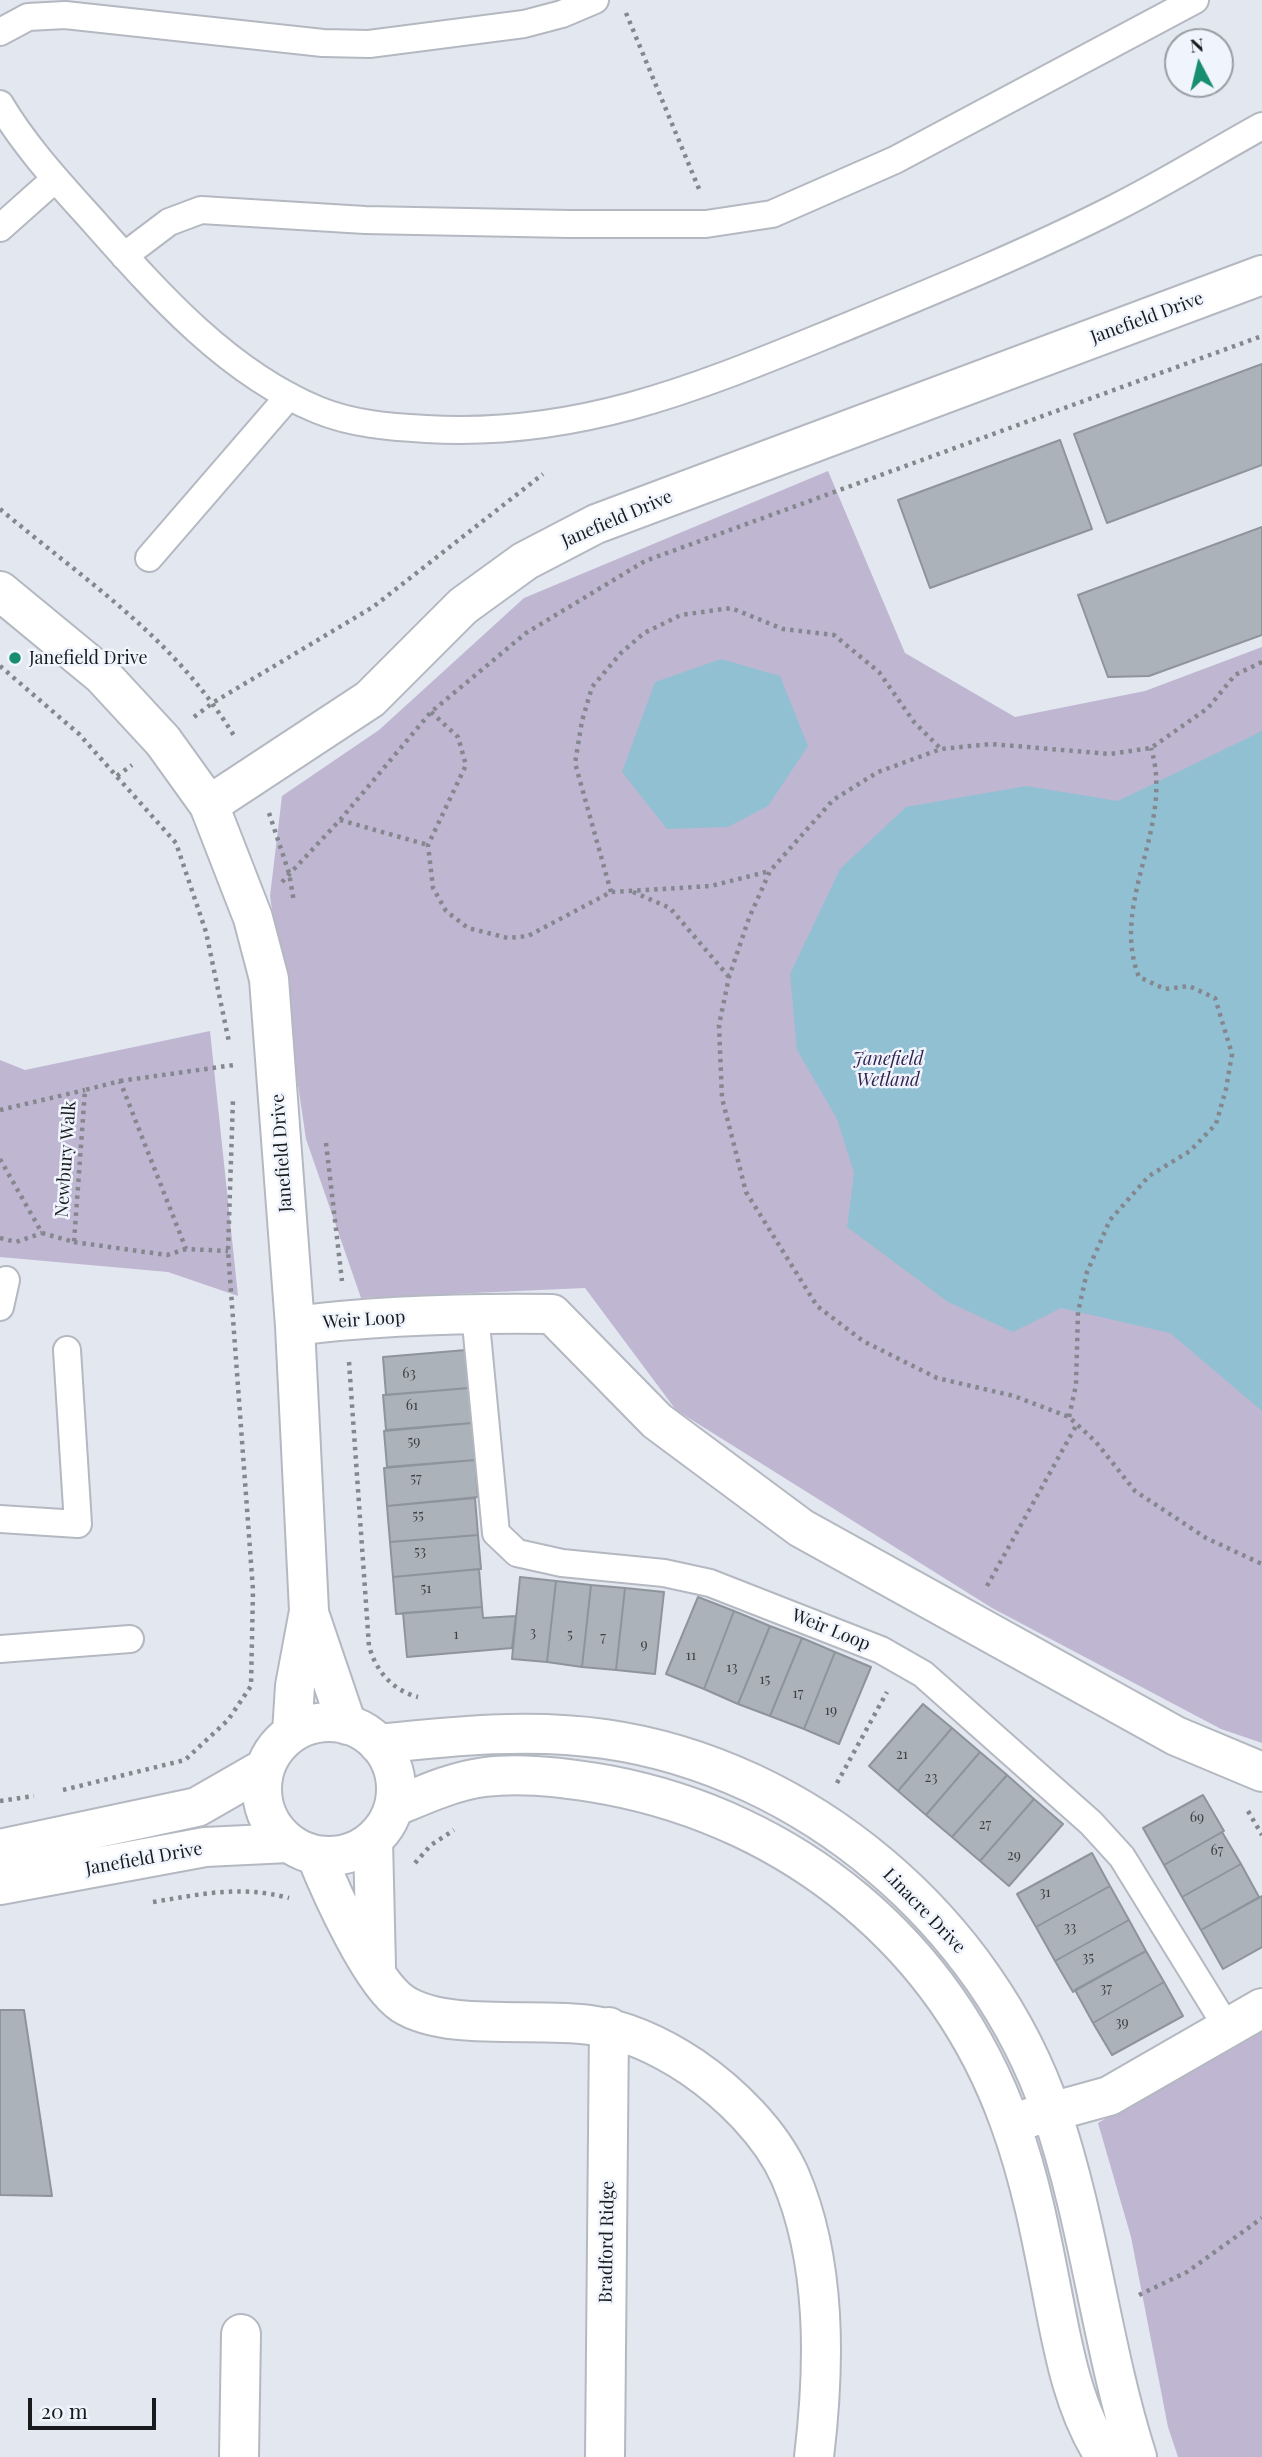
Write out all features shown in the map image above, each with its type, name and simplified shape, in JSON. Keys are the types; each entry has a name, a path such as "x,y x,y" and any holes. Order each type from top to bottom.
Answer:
{"street":[{"name":"Janefield Drive","path":"292,1733 295,1686 309,1611 295,1326 270,979 253,918 209,804 370,699 463,606 524,561 596,524 1262,275"},
{"path":"0,591 102,675 163,741 209,804"},
{"name":"Weir Loop","path":"295,1326 346,1320 475,1313 552,1314 657,1421 801,1528 1177,1736 1262,1772"},
{"name":"Janefield Drive","path":"309,1611 363,1735"},
{"path":"302,1849 337,1856 373,1840 386,1824 394,1807 394,1773 363,1735 328,1722 309,1725 292,1733 275,1748 265,1768 262,1789 265,1809 274,1828 302,1849 386,1989 401,2003 432,2017 573,2022 609,2027 679,2058 741,2107 789,2174 814,2256 821,2370 814,2457"},
{"name":"Linacre Drive","path":"363,1735 549,1733 607,1739 656,1750 716,1769 767,1791 864,1851 912,1893 940,1923 991,1988 1019,2037 1051,2112 1072,2183 1110,2364 1137,2457"},
{"name":"Janefield Drive","path":"0,1849 197,1807 265,1768"},
{"path":"394,1807 461,1782 485,1777 531,1776 581,1780 637,1791 683,1804 737,1825 822,1875 908,1950 949,2002 973,2041 1010,2124 1025,2169 1071,2379 1083,2415 1105,2457"},
{"path":"373,1840 377,1972"},
{"name":"Janefield Drive","path":"0,1885 205,1847 302,1849"},
{"path":"1010,2124 1110,2096 1262,2008"},
{"name":"Bradford Ridge","path":"605,2457 609,2027"},
{"path":"239,2457 241,2334"}],"lane":[{"path":"0,32 28,17 65,15 323,43 369,44 524,24 595,0"},
{"path":"124,256 169,222 186,214 212,210 389,220 706,224 772,214 895,160 1195,0"},
{"path":"0,104 55,179 124,256 197,329 254,375 320,411 356,421 450,430 548,425 649,403 711,382 1008,259 1163,184 1262,126"},
{"path":"0,228 55,179"},
{"path":"149,558 289,396"},
{"path":"0,1307 6,1280"},
{"name":"Weir Loop","path":"475,1313 496,1533 503,1540 517,1553 562,1563 664,1573 710,1583 881,1650 923,1674 1091,1823 1122,1857 1228,2029"},
{"path":"0,1519 78,1524 68,1350"},
{"path":"0,1649 130,1639"}],"path":[{"path":"625,10 694,174 706,224"},
{"path":"289,873 340,820 431,712 526,633 645,561 1262,336"},
{"path":"117,776 214,702 373,607 543,474"},
{"path":"0,509 130,612 175,657 214,702 256,772 289,873 296,913"},
{"path":"611,892 575,763 582,721 592,687 621,653 644,633 681,615 731,608 783,629 834,635 879,672 914,722 941,748"},
{"path":"1262,662 1235,675 1208,708 1151,748 1110,754 991,744 941,748 878,772 833,800 770,871 749,918 729,977 719,1025 722,1098 746,1192 817,1306 863,1341 937,1378 1014,1395 1069,1418 1096,1442 1135,1490 1206,1538 1262,1564"},
{"path":"0,666 79,734 176,843 205,932 234,1065 234,1078"},
{"path":"431,712 458,737 466,765 428,845 433,888 446,911 468,928 508,938 528,936 611,892 711,886 770,871"},
{"path":"1069,1418 1076,1385 1078,1312 1087,1272 1110,1220 1149,1176 1190,1152 1216,1124 1227,1089 1232,1054 1215,998 1189,986 1165,989 1139,978 1132,959 1132,915 1155,824 1158,771 1151,748"},
{"path":"340,820 428,845"},
{"path":"632,892 670,908 729,977"},
{"name":"Newbury Walk","path":"0,1159 42,1233 74,1242 85,1090 120,1081 234,1065"},
{"path":"120,1081 186,1249"},
{"path":"0,1110 85,1090"},
{"path":"56,1792 185,1760 228,1720 251,1686 253,1590 228,1251 233,1091"},
{"path":"325,1129 346,1320 369,1646 373,1662 393,1685 427,1699"},
{"path":"0,1238 16,1242 42,1233"},
{"path":"74,1242 167,1255 186,1249 228,1251"},
{"path":"968,1620 1077,1424"},
{"path":"835,1787 844,1793"},
{"path":"0,1801 43,1795"},
{"path":"1133,2285 1135,2297 1159,2288 1187,2272 1262,2218"}],"green space":[{"name":"Janefield Wetland","path":"828,471 905,653 1015,717 1145,691 1262,647 1262,1743 1221,1729 992,1608 676,1410 585,1288 361,1298 306,1139 270,896 282,796 379,730 524,598"},
{"path":"210,1031 238,1296 168,1272 0,1257 0,1060 25,1070"},
{"path":"1262,2027 1262,2457 1178,2457 1168,2427 1131,2237 1098,2123"}],"water":[{"path":"721,659 780,676 808,746 768,806 728,827 667,829 622,772 655,682"},
{"path":"1262,731 1262,1411 1170,1333 1061,1308 1013,1332 948,1302 847,1227 854,1173 837,1119 797,1050 790,974 840,869 906,807 1026,786 1118,801"}],"building":[{"path":"1262,364 1262,465 1107,523 1074,434"},
{"path":"1060,440 1092,529 930,588 898,500"},
{"path":"1262,527 1262,635 1149,676 1108,677 1078,595"},
{"path":"466,1350 469,1388 386,1395 383,1357"},
{"path":"469,1388 472,1423 386,1430 383,1395"},
{"path":"472,1423 475,1460 387,1467 384,1431"},
{"path":"475,1460 478,1497 387,1506 384,1468"},
{"path":"475,1498 478,1535 390,1542 387,1506"},
{"path":"478,1535 481,1569 393,1577 390,1542"},
{"path":"479,1569 482,1607 396,1614 393,1577"},
{"path":"520,1577 556,1581 547,1662 512,1659"},
{"path":"556,1581 591,1585 582,1667 547,1662"},
{"path":"591,1585 625,1588 616,1670 582,1667"},
{"path":"625,1588 664,1592 655,1674 616,1670"},
{"path":"698,1597 734,1611 704,1689 666,1674"},
{"path":"482,1607 483,1618 516,1616 512,1648 407,1657 403,1613"},
{"path":"734,1611 770,1626 738,1704 704,1689"},
{"path":"770,1626 802,1638 770,1716 738,1704"},
{"path":"802,1638 835,1652 804,1729 770,1716"},
{"path":"835,1652 871,1667 839,1744 804,1729"},
{"path":"923,1704 952,1728 898,1791 869,1766"},
{"path":"952,1728 980,1752 926,1815 898,1791"},
{"path":"980,1752 1007,1775 952,1837 926,1815"},
{"path":"1007,1775 1034,1799 980,1861 952,1837"},
{"path":"1203,1795 1224,1831 1164,1865 1143,1828"},
{"path":"1034,1799 1063,1824 1009,1886 980,1861"},
{"path":"1222,1832 1241,1864 1182,1897 1164,1865"},
{"path":"1092,1853 1110,1886 1036,1927 1017,1894"},
{"path":"1241,1864 1259,1897 1201,1930 1182,1897"},
{"path":"1110,1886 1129,1920 1055,1961 1036,1927"},
{"path":"1262,1896 1262,1947 1223,1969 1201,1930"},
{"path":"1129,1920 1146,1951 1073,1992 1055,1961"},
{"path":"1146,1951 1164,1982 1093,2023 1075,1990"},
{"path":"1164,1982 1183,2016 1112,2055 1093,2023"},
{"path":"0,2010 24,2010 52,2196 0,2195"}],"place":[{"name":"Janefield Drive","path":"15,658"}]}
